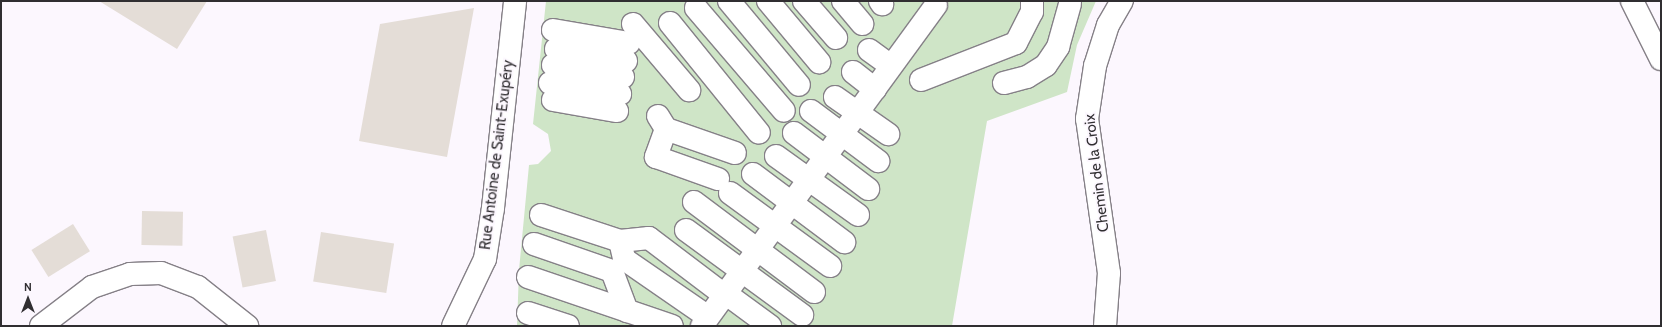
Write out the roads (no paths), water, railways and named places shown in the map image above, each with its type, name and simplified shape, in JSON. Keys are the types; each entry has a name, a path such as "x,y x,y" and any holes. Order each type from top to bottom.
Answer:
{"street":[{"name":"Rue Antoine de Saint-Exupéry","path":"452,326 485,259 493,208 515,1"},
{"path":"729,1 799,85"},
{"path":"768,1 819,62"},
{"path":"804,1 836,38"},
{"path":"843,1 862,24"},
{"path":"921,80 1016,43 1032,12 1032,1"},
{"name":"Chemin de la Croix","path":"1104,326 1109,273 1087,119 1094,66 1108,25 1122,1"},
{"path":"1632,1 1661,59"},
{"path":"1004,83 1027,77 1046,65 1058,47 1067,2"},
{"path":"620,241 624,259 707,322 725,294 936,5"},
{"path":"696,8 784,111"},
{"path":"670,23 759,132"},
{"path":"869,50 892,66"},
{"path":"553,66 625,68 689,90"},
{"path":"553,66 625,68"},
{"path":"553,66 625,68"},
{"path":"866,100 845,84 866,100 888,134"},
{"path":"811,111 878,161"},
{"path":"735,153 662,122 656,157 724,186 830,266"},
{"path":"794,133 868,189"},
{"path":"776,156 858,215"},
{"path":"753,174 844,242"},
{"path":"694,202 814,292"},
{"path":"541,215 620,241 649,238 770,326"},
{"path":"686,230 802,315"},
{"path":"534,244 612,271 627,311"},
{"path":"41,326 92,287 130,274 161,273 198,287 247,326"},
{"path":"528,277 672,326"},
{"path":"528,312 568,326"}]}
